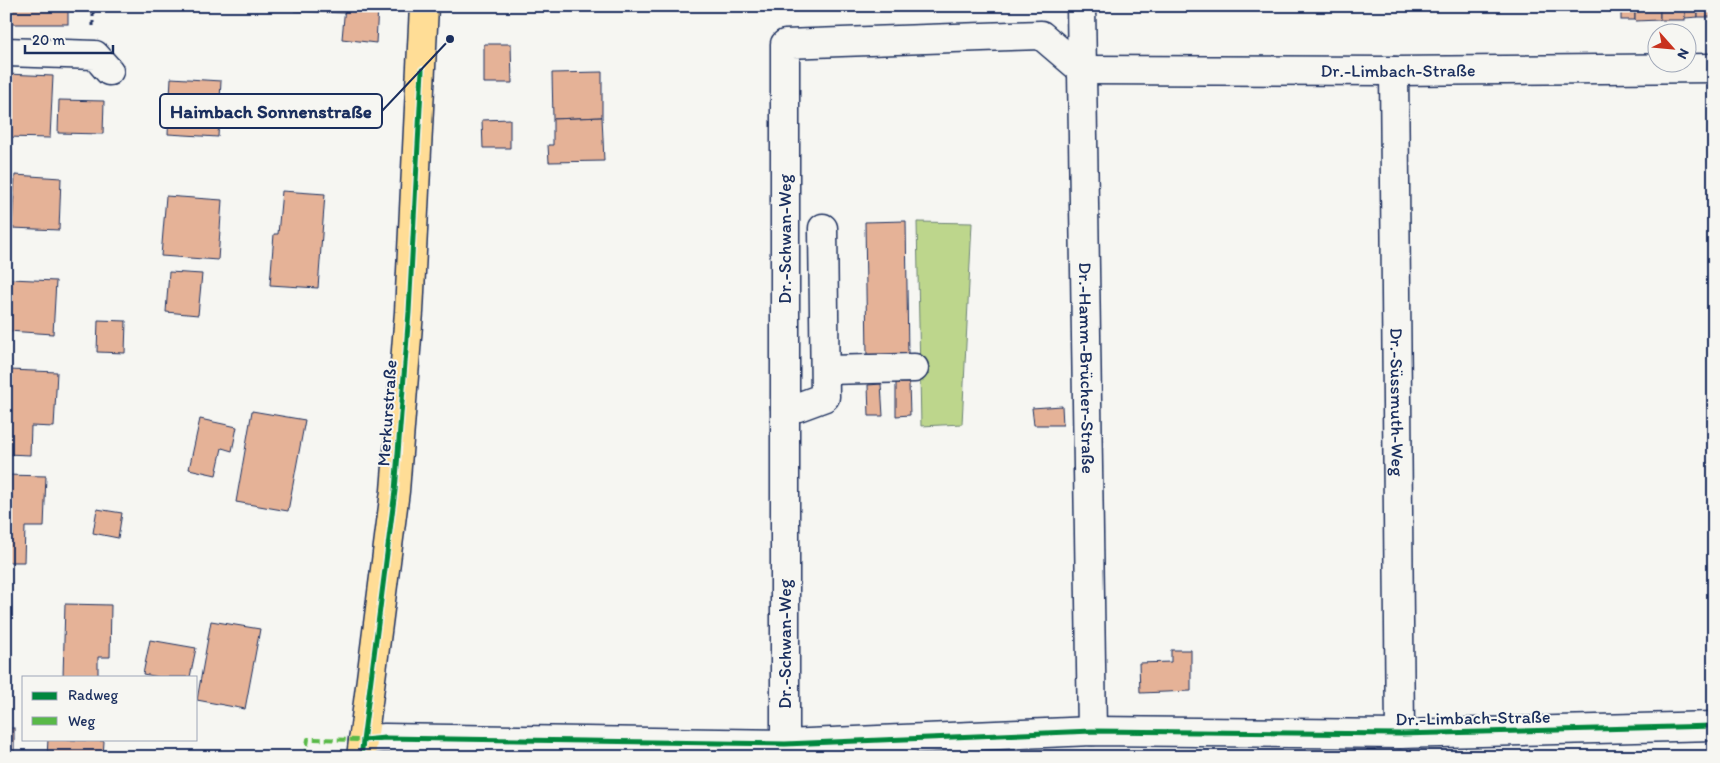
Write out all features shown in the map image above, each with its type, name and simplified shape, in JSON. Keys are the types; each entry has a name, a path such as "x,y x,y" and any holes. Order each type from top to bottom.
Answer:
{"main road":[{"name":"Merkurstraße","path":"362,748 395,491 409,302 424,6"}],"street":[{"name":"Dr.-Hamm-Brücher-Straße","path":"1081,6 1092,731"},
{"name":"Dr.-Schwan-Weg","path":"785,744 785,44 1041,35 1082,70"},
{"path":"6,52 96,55 109,71"},
{"name":"Dr.-Limbach-Straße","path":"1082,70 1394,72 1714,68"},
{"name":"Dr.-Süssmuth-Weg","path":"1394,72 1400,734"},
{"path":"785,407 798,407 825,397 823,228"},
{"path":"826,370 914,368"},
{"name":"Dr.-Limbach-Straße","path":"362,748 385,738 785,744 1092,731 1400,734 1714,726"}],"green space":[{"path":"917,222 972,223 962,424 921,426"}],"building":[{"path":"6,6 68,6 68,24 6,24"},
{"path":"294,6 345,6 345,13 294,11"},
{"path":"345,6 378,6 376,43 342,39"},
{"path":"1621,6 1635,6 1635,20 1621,20"},
{"path":"1635,6 1660,6 1660,20 1635,21"},
{"path":"1660,6 1685,6 1685,20 1660,20"},
{"path":"1685,6 1698,6 1698,17 1685,18"},
{"path":"1698,6 1711,6 1711,17 1698,17"},
{"path":"484,44 511,44 512,83 484,83"},
{"path":"602,72 602,117 553,119 552,73"},
{"path":"6,74 53,76 50,138 6,137"},
{"path":"171,78 221,81 218,137 168,134"},
{"path":"59,100 104,101 103,134 58,133"},
{"path":"602,117 604,161 549,162 548,145 553,145 553,119"},
{"path":"510,119 510,148 483,148 482,120"},
{"path":"15,175 61,178 59,230 12,228"},
{"path":"282,191 325,194 318,288 270,285 274,234 278,234"},
{"path":"166,196 222,200 218,260 161,256"},
{"path":"906,221 908,355 867,356 865,222"},
{"path":"169,272 202,274 198,315 166,312"},
{"path":"11,279 56,281 53,334 8,331"},
{"path":"98,320 126,321 125,353 97,352"},
{"path":"10,370 57,372 54,427 31,426 30,455 6,454"},
{"path":"896,383 909,383 910,415 896,416"},
{"path":"881,384 883,416 869,416 868,385"},
{"path":"1062,406 1063,425 1034,425 1032,408"},
{"path":"252,411 305,420 288,511 236,502"},
{"path":"200,419 237,427 232,451 222,448 216,475 189,469"},
{"path":"6,475 46,476 44,527 25,527 24,562 6,562"},
{"path":"97,509 122,513 118,538 93,533"},
{"path":"65,604 111,605 110,657 98,657 98,676 63,676"},
{"path":"211,621 260,629 245,709 198,700"},
{"path":"150,640 196,648 190,676 154,676 143,674"},
{"path":"1171,650 1191,650 1191,691 1140,693 1139,663 1171,662"},
{"path":"6,728 14,728 14,757 6,757"},
{"path":"48,740 104,741 103,757 47,757"}],"marked path":[{"path":"305,757 308,739 363,740"}],"cycle path":[{"path":"361,757 395,491 409,312 422,70"},
{"path":"363,740 385,738 785,744 1092,731 1400,734 1714,726"}],"place":[{"name":"Haimbach Sonnenstraße","path":"450,39"}]}
